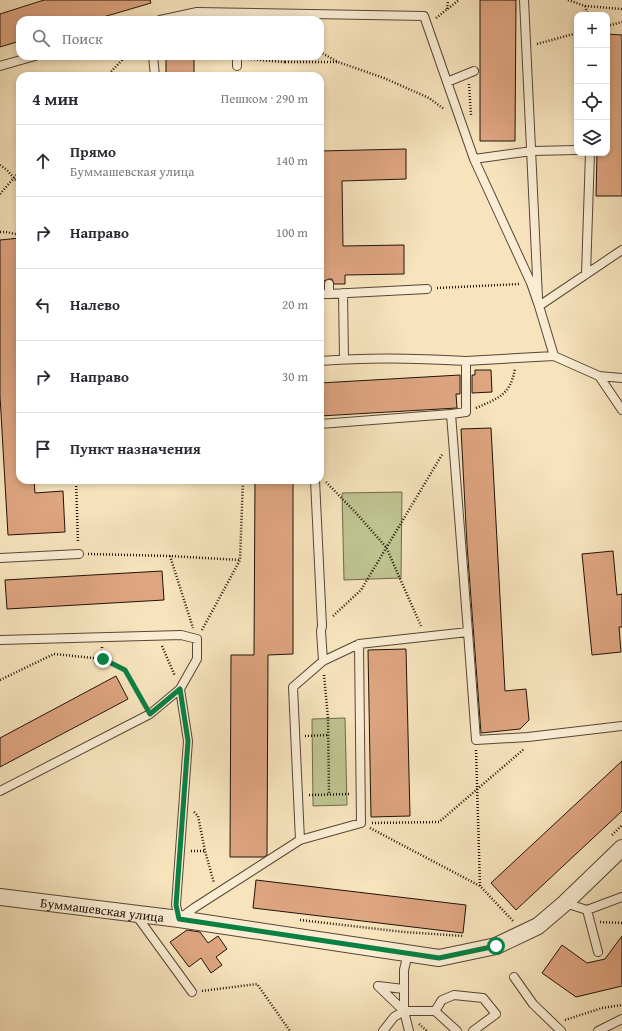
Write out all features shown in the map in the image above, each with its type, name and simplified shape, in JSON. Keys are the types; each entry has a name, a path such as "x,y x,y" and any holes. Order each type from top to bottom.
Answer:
{"street":[{"name":"Буммашевская улица","path":"0,897 179,919 439,958 496,946 538,926 622,848"}],"lane":[{"path":"524,0 539,306"},
{"path":"178,16 197,12 237,16 424,16 474,159 531,283 554,356"},
{"path":"0,66 21,60"},
{"path":"153,60 155,72"},
{"path":"447,82 474,71"},
{"path":"474,159 532,151 574,150"},
{"path":"586,274 590,156"},
{"path":"539,306 622,250"},
{"path":"329,284 329,294"},
{"path":"324,294 427,289"},
{"path":"343,294 344,359"},
{"path":"324,361 412,358 466,361 554,356 599,376 622,378"},
{"path":"324,424 466,412 466,361"},
{"path":"599,376 622,410"},
{"path":"451,414 454,436 476,740 528,737 622,726"},
{"path":"316,484 322,661"},
{"path":"0,558 78,554"},
{"path":"300,840 293,688 322,661 359,644 468,632"},
{"path":"0,640 181,635 197,640 198,659 180,689 150,714 0,791"},
{"path":"180,689 188,741 176,905 179,919 300,840 361,823 359,644"},
{"path":"564,903 587,910 622,897"},
{"path":"587,910 598,952"},
{"path":"135,914 192,992"},
{"path":"408,953 404,970 404,1011 409,1031"},
{"path":"514,977 533,1004 561,1031"},
{"path":"404,989 378,986 404,1011"},
{"path":"435,1011 442,1000 454,995 483,998 496,1014 473,1031"},
{"path":"383,1031 394,1017 404,1011 435,1011 457,1031"},
{"path":"598,1031 622,1019"}],"path":[{"path":"447,10 448,0"},
{"path":"427,24 459,0"},
{"path":"568,0 585,6 622,9"},
{"path":"585,6 587,12"},
{"path":"610,25 622,22"},
{"path":"526,47 574,34"},
{"path":"324,54 338,62 384,78 429,98 461,121"},
{"path":"111,72 122,60"},
{"path":"237,60 338,62"},
{"path":"0,165 7,170 16,180"},
{"path":"0,194 16,176"},
{"path":"0,232 16,234"},
{"path":"427,289 531,283"},
{"path":"466,412 504,394 513,378 517,358"},
{"path":"322,626 361,590 454,436"},
{"path":"325,482 356,513 386,547 425,637"},
{"path":"76,484 78,554 170,556 240,560"},
{"path":"197,640 240,560 243,484"},
{"path":"170,556 197,640"},
{"path":"158,636 180,689"},
{"path":"0,680 54,654 103,659 125,670 150,714"},
{"path":"322,661 329,735 329,795"},
{"path":"296,736 329,735"},
{"path":"361,823 439,822 528,746 528,737"},
{"path":"476,740 480,886"},
{"path":"298,796 361,794"},
{"path":"184,802 198,816 205,851 217,893"},
{"path":"361,823 480,886 514,922"},
{"path":"612,836 622,825"},
{"path":"295,920 404,932 471,936"},
{"path":"507,925 519,920"},
{"path":"590,922 622,923"},
{"path":"192,992 257,984 290,1031"},
{"path":"553,1024 602,1008 622,1005"}],"green space":[{"path":"402,492 401,578 344,580 342,493"},
{"path":"345,718 347,805 313,806 312,719"}],"building":[{"path":"44,0 150,0 151,3 107,16 16,16 16,42 0,47 0,14"},
{"path":"480,0 516,0 515,141 480,141"},
{"path":"610,34 622,35 622,196 596,196 597,156 610,156"},
{"path":"166,60 194,60 194,72 166,72"},
{"path":"406,149 406,179 342,181 343,246 404,245 404,274 345,275 345,284 334,284 332,279 324,281 324,151"},
{"path":"16,238 16,484 34,484 35,493 63,491 65,532 8,535 0,396 0,240"},
{"path":"475,370 491,370 492,392 472,393 472,375 475,375"},
{"path":"460,375 460,394 456,394 457,408 324,416 324,383"},
{"path":"491,428 505,691 526,689 529,720 520,729 481,733 467,545 461,429"},
{"path":"255,484 293,484 293,654 268,655 267,855 264,857 230,857 231,655 254,655"},
{"path":"613,551 617,595 622,594 622,627 619,627 621,652 592,655 582,554"},
{"path":"162,571 164,600 7,609 5,580"},
{"path":"406,649 410,816 371,817 368,650"},
{"path":"116,676 128,699 0,767 0,738"},
{"path":"622,761 622,811 516,910 491,883"},
{"path":"256,880 466,905 463,933 253,908"},
{"path":"187,930 200,932 208,943 218,936 227,949 216,957 222,965 211,973 201,958 189,967 170,942"},
{"path":"622,936 622,986 576,997 542,973 562,945 587,963 605,959"}],"route":[{"path":"103,659 125,670 150,714 180,689 188,741 176,905 179,919 439,958 496,946"}]}
